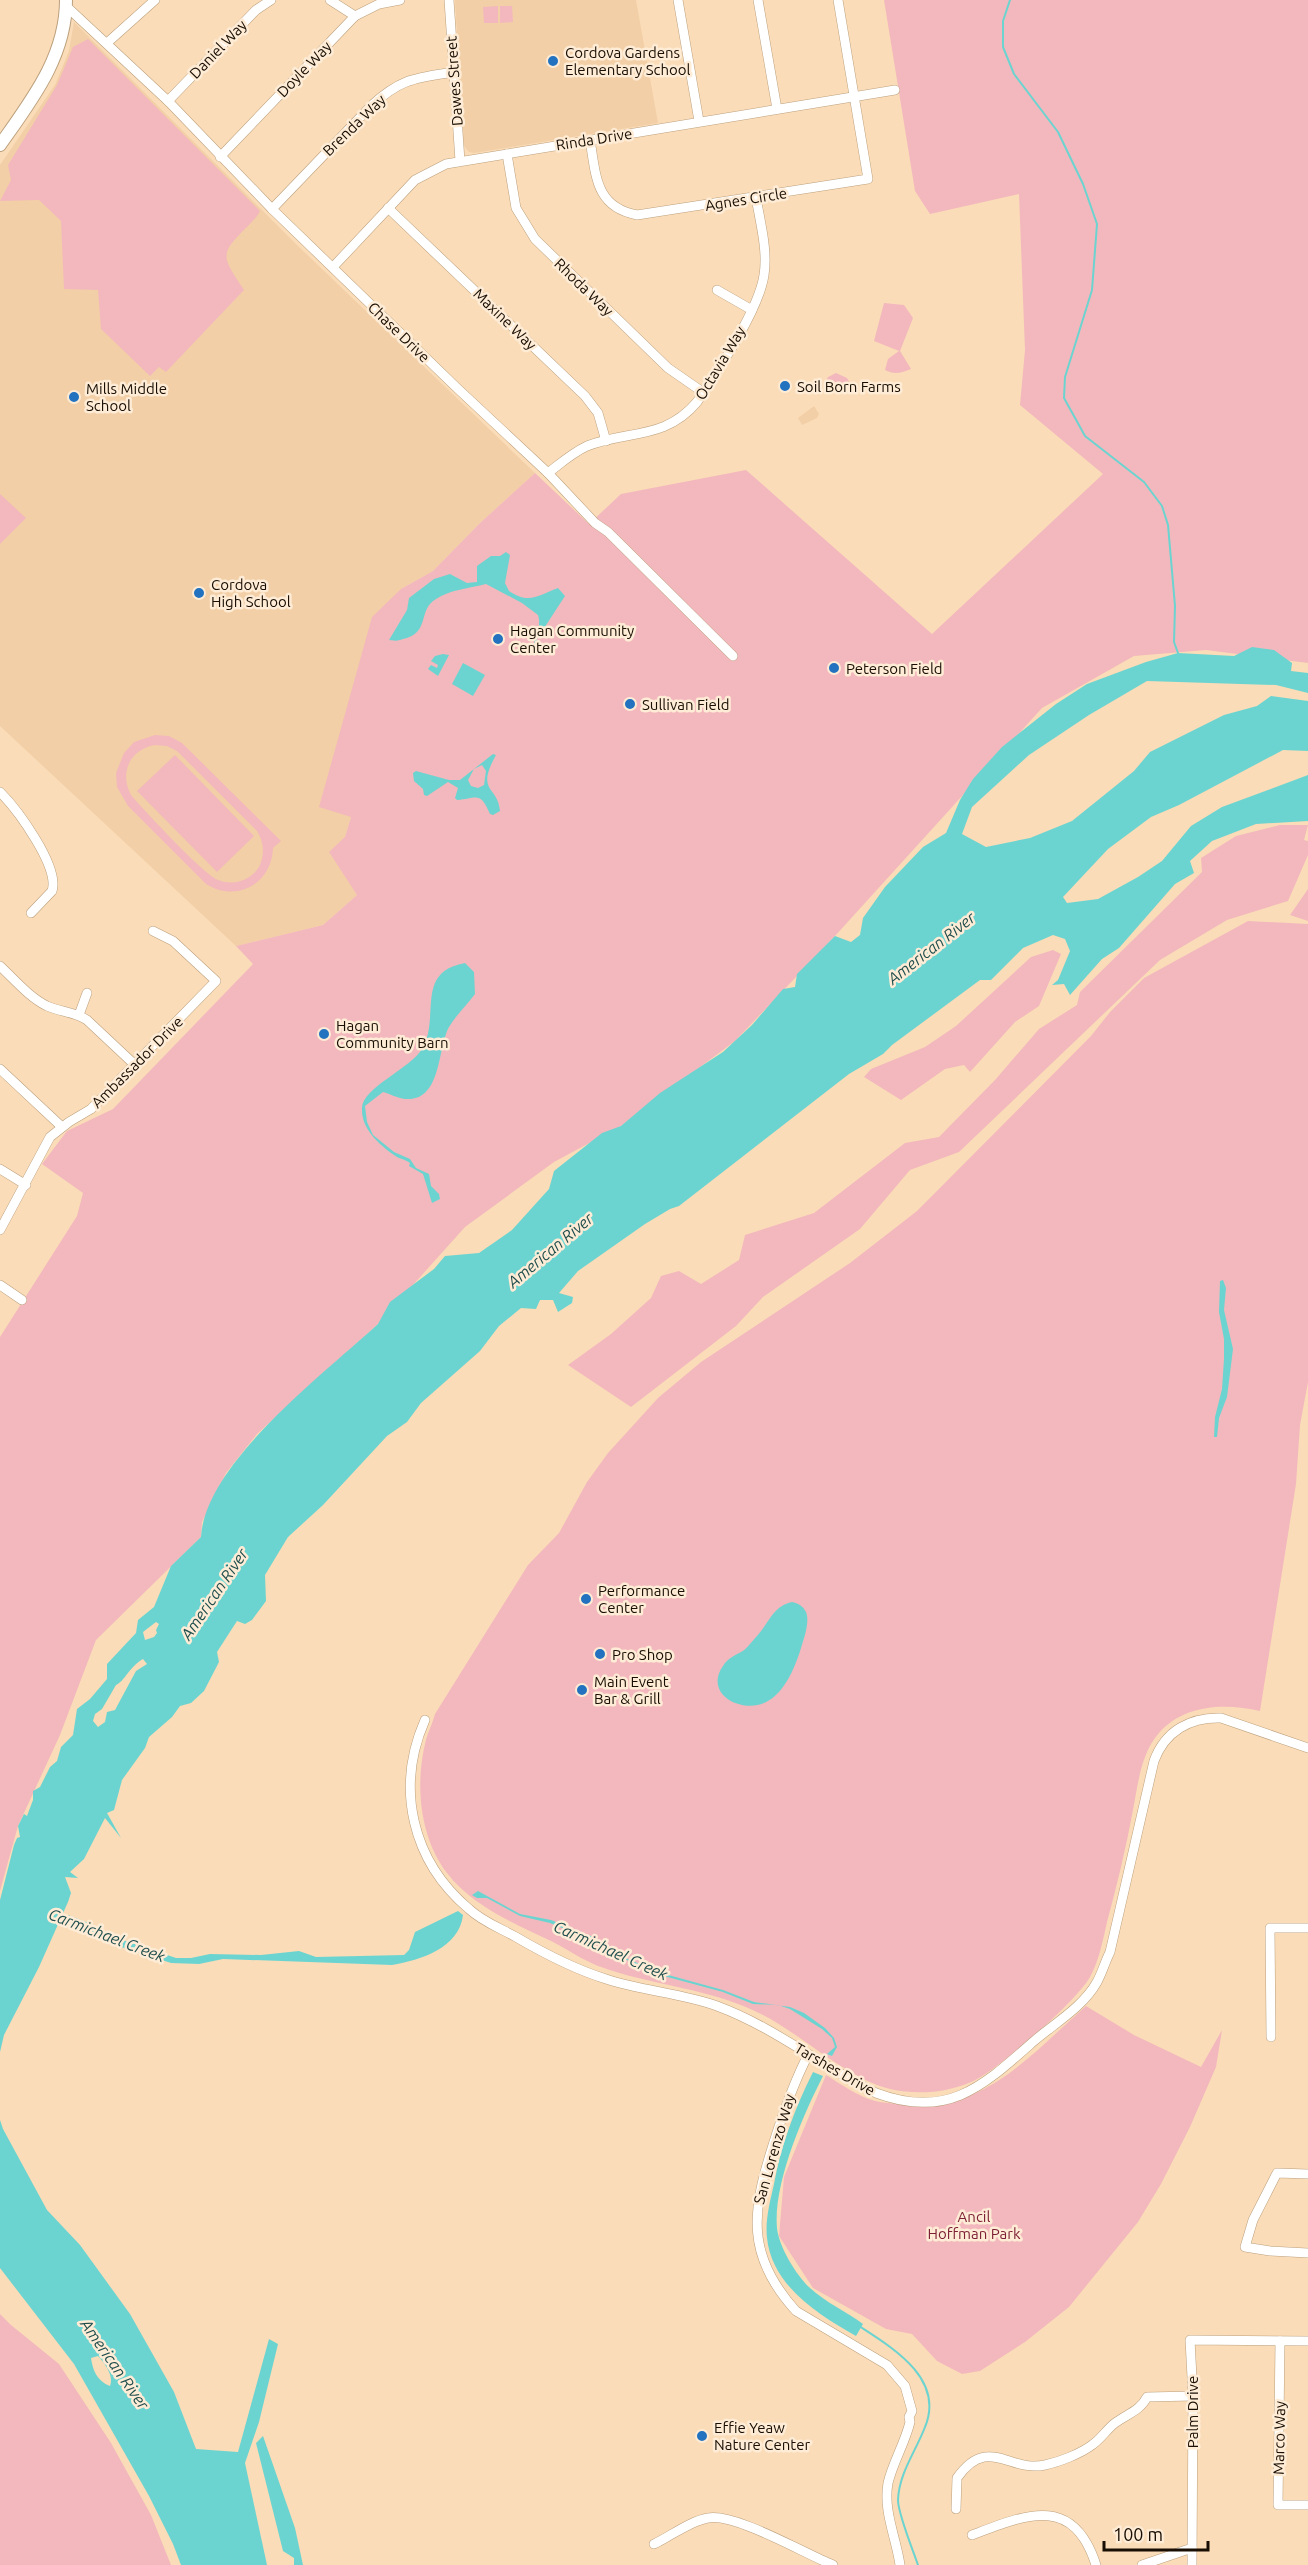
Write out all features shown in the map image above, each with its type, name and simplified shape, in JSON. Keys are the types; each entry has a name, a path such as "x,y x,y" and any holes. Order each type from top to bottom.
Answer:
{"main road":[{"path":"0,145 47,75 59,45 66,3"}],"street":[{"path":"107,43 155,0"},
{"name":"Daniel Way","path":"168,101 256,10 271,0"},
{"path":"330,0 355,16"},
{"name":"Doyle Way","path":"220,157 355,16 379,4 400,0"},
{"name":"Dawes Street","path":"449,0 460,161"},
{"path":"678,0 699,121"},
{"path":"758,0 777,109"},
{"path":"838,0 854,96"},
{"name":"Chase Drive","path":"66,3 168,101 272,209 457,388 549,473 595,523 608,532 732,656"},
{"name":"Brenda Way","path":"272,209 371,106 387,93 423,75 454,72"},
{"name":"Rinda Drive","path":"333,267 388,208 425,173 446,164 895,90"},
{"name":"Agnes Circle","path":"590,140 602,193 612,205 626,213 642,215 868,179 854,96"},
{"name":"Rhoda Way","path":"507,154 516,208 535,239 669,368 704,393"},
{"name":"Octavia Way","path":"549,473 576,451 606,441 652,432 667,426 686,415 704,393 761,291 765,260 756,197"},
{"name":"Maxine Way","path":"388,208 585,396 598,413 606,441"},
{"path":"717,290 752,310"},
{"path":"0,792 30,827 48,866 54,886 31,913"},
{"name":"Ambassador Drive","path":"0,1230 26,1185 46,1143 62,1127 91,1109 216,981 173,941 153,931"},
{"path":"0,966 39,1002 79,1015 135,1065"},
{"path":"79,1015 87,993"},
{"path":"0,1069 62,1127"},
{"path":"0,1169 26,1185"},
{"path":"0,1285 22,1300"},
{"name":"Tarshes Drive","path":"424,1720 414,1744 411,1763 410,1792 414,1820 423,1847 436,1872 470,1910 496,1928 581,1971 626,1985 672,1993 716,2006 766,2028 866,2089 896,2100 933,2102 964,2095 978,2088 1078,2004 1097,1981 1110,1952 1154,1761 1168,1737 1176,1729 1198,1719 1221,1718 1308,1748"},
{"path":"1271,2037 1270,1928 1308,1928"},
{"name":"San Lorenzo Way","path":"808,2055 791,2088 762,2180 756,2212 761,2253 775,2284 796,2311 886,2365 905,2386 912,2411 889,2482 887,2497 888,2514 900,2565"},
{"path":"1308,2174 1277,2174 1253,2220 1245,2247 1308,2253"},
{"name":"Palm Drive","path":"1192,2565 1193,2396 1190,2340 1308,2341"},
{"name":"Marco Way","path":"1280,2342 1278,2505 1308,2505"},
{"path":"956,2509 957,2478 965,2468 982,2457 995,2456 1023,2466 1045,2465 1092,2445 1114,2424 1143,2406 1147,2397 1193,2396"},
{"path":"972,2535 1021,2517 1051,2516 1078,2531 1087,2542 1096,2565"},
{"path":"654,2544 696,2521 710,2517 725,2519 761,2531 829,2564"},
{"path":"1142,2565 1192,2548"}],"shaded area":[{"name":"Cordova Gardens Elementary School","path":"455,0 636,0 658,123 469,152 464,146"},
{"name":"Cordova High School","path":"74,22 298,246 535,473 480,523 433,571 401,589 396,664 345,837 357,895 323,925 236,946 0,726 0,165 55,85 69,51"},
{"path":"814,406 819,414 817,418 802,425 798,418"}],"green space":[{"path":"884,0 1308,0 1308,663 1206,650 1134,656 1042,708 835,936 735,1041 621,1126 554,1162 465,1227 378,1324 257,1434 226,1473 202,1522 201,1537 96,1640 60,1735 18,1826 0,1891 0,1337 77,1216 83,1193 42,1164 67,1131 113,1109 253,964 236,946 323,925 357,895 329,852 345,837 351,817 319,807 372,617 401,589 433,571 480,523 535,473 589,524 621,494 746,470 932,634 1103,474 1020,405 1025,350 1019,194 930,214 915,191"},
{"path":"498,6 498,23 484,23 483,7"},
{"path":"500,6 512,6 513,22 500,23"},
{"path":"88,39 260,211 228,250 227,256 231,270 244,290 166,372 159,367 150,376 101,329 98,290 64,289 61,221 39,200 0,201 11,180 8,165 57,85 73,47"},
{"path":"884,303 904,305 913,318 900,351 911,369 904,372 895,373 885,370 888,359 899,351 874,341"},
{"path":"836,373 847,378 850,383 844,389 831,388 825,383 828,377"},
{"path":"0,494 26,518 0,544"},
{"path":"155,735 169,736 182,743 281,841 273,848 271,861 259,880 250,887 229,891 206,884 128,806 117,787 116,773 124,753 134,742","holes":["167,746 177,751 257,831 263,853 259,867 251,876 241,881 224,882 210,875 131,795 126,778 129,763 133,757 146,747"]},
{"path":"175,755 254,836 217,872 137,791"},
{"path":"1280,825 1308,825 1304,840 1308,841 1308,855 1288,901 1227,920 1160,960 959,1152 910,1170 860,1229 763,1297 736,1326 631,1407 568,1365 611,1334 651,1298 661,1276 679,1271 701,1284 739,1260 745,1235 814,1213 905,1143 939,1137 995,1080 1039,1029 1077,1005 1080,992 1202,872 1201,858 1236,836"},
{"path":"1308,889 1308,921 1290,915"},
{"path":"1248,921 1308,924 1308,1382 1300,1425 1296,1484 1260,1711 1220,1707 1193,1711 1169,1723 1153,1741 1141,1769 1100,1950 1093,1971 1082,1988 1035,2035 983,2076 961,2086 942,2091 900,2091 874,2084 858,2076 763,2015 703,1993 598,1966 496,1914 469,1896 447,1873 438,1859 426,1828 420,1794 420,1777 427,1737 435,1714 528,1565 559,1533 587,1482 608,1453 658,1398 701,1362 850,1263 917,1211 1091,1036 1110,1012 1144,978"},
{"path":"1053,950 1061,954 1039,1006 1015,1022 970,1072 964,1065 945,1069 901,1100 864,1077 871,1069 925,1047 956,1026 1031,957"},
{"name":"Ancil Hoffman Park","path":"1086,2006 1134,2035 1201,2067 1222,2030 1216,2067 1190,2127 1161,2184 1138,2222 1069,2307 1025,2342 980,2371 962,2374 937,2361 912,2334 886,2329 813,2288 779,2236 784,2177 826,2075 856,2093 877,2101 928,2105 954,2101 1002,2078"},
{"path":"0,2314 59,2364 111,2443 151,2515 171,2565 0,2565"}],"water":[{"path":"506,552 510,555 505,583 509,591 528,598 558,588 565,596 537,639 537,654 535,655 534,650 539,625 538,615 522,603 486,584 441,596 430,604 417,632 401,640 389,640 407,610 409,598 434,579 450,574 467,583 477,582 477,566 491,556 500,556"},
{"name":"American River","path":"1252,647 1274,650 1292,663 1291,671 1308,673 1308,693 1276,685 1147,681 1089,715 1029,755 972,807 962,834 986,847 1030,838 1072,821 1134,771 1150,752 1224,715 1257,706 1271,696 1308,701 1308,751 1283,750 1179,805 1151,817 1108,849 1063,897 1067,903 1098,899 1162,861 1191,826 1222,807 1308,775 1308,821 1256,824 1212,841 1190,861 1194,873 1175,884 1119,948 1102,959 1070,995 1064,984 1052,985 1058,980 1070,951 1065,939 1053,935 1023,948 991,980 980,980 883,1054 849,1074 679,1206 645,1224 578,1271 559,1293 573,1297 572,1303 558,1312 553,1300 540,1300 536,1309 521,1308 499,1326 480,1351 421,1403 407,1422 387,1436 323,1505 288,1537 265,1575 266,1601 252,1620 245,1624 237,1621 217,1652 219,1662 204,1691 191,1703 180,1706 172,1717 149,1737 145,1748 122,1780 114,1810 107,1813 121,1838 105,1818 84,1859 70,1872 78,1878 65,1877 71,1893 68,1902 39,1967 4,2035 0,2052 0,1900 14,1845 20,1837 18,1826 24,1814 27,1816 33,1800 33,1791 40,1787 50,1767 57,1761 61,1747 73,1735 77,1709 90,1699 107,1679 107,1664 136,1633 138,1620 154,1607 171,1566 201,1537 208,1509 223,1479 245,1450 300,1393 378,1324 390,1302 434,1269 445,1256 479,1253 512,1230 549,1189 554,1171 602,1133 621,1126 660,1093 723,1052 752,1025 783,989 795,987 797,974 835,936 851,942 860,935 863,918 885,887 923,847 946,833 960,800 973,779 1002,747 1056,704 1087,684 1178,653 1234,656","holes":["156,1622 159,1624 157,1633 154,1637 145,1640 143,1632","143,1659 147,1664 136,1671 115,1710 107,1712 105,1722 98,1727 93,1721 95,1714 102,1709 116,1685"]},
{"path":"449,655 438,676 428,669 431,665 437,668 438,665 431,661 435,656"},
{"path":"463,663 485,675 473,696 452,684"},
{"path":"493,754 496,755 487,776 489,788 496,797 500,811 493,815 490,814 484,802 478,798 457,800 455,798 458,788 448,782 427,796 424,795 423,789 414,781 413,773 416,771 449,780 460,780","holes":["482,765 486,771 484,785 478,788 471,786 468,780 474,769"]},
{"path":"465,963 474,972 475,994 449,1027 436,1072 426,1092 417,1098 405,1099 383,1092 365,1106 367,1122 373,1135 394,1152 410,1159 416,1168 429,1174 431,1186 439,1194 440,1199 432,1203 423,1174 377,1141 364,1123 362,1108 370,1093 422,1049 430,1023 431,997 439,976 449,968"},
{"path":"1223,1280 1226,1288 1224,1310 1233,1349 1227,1397 1219,1418 1217,1437 1214,1437 1215,1417 1222,1389 1224,1359 1224,1339 1219,1312 1220,1281"},
{"path":"792,1602 798,1604 806,1612 806,1630 793,1669 782,1689 765,1703 754,1706 742,1705 729,1700 720,1691 718,1685 719,1673 723,1666 747,1647 780,1607"},
{"name":"Carmichael Creek","path":"478,1891 520,1914 551,1920 591,1936 621,1956 661,1973 723,1990 754,2002 775,2005 753,2004 723,1992 660,1975 620,1957 589,1939 550,1923 520,1916 487,1898 477,1898 472,1895"},
{"path":"458,1911 463,1915 460,1926 446,1944 426,1956 392,1965 223,1959 199,1964 171,1963 112,1944 85,1927 66,1920 68,1915 96,1926 108,1935 176,1958 210,1954 261,1955 299,1951 316,1957 404,1955 409,1950 415,1932"},
{"path":"780,2006 790,2007 804,2013 825,2028 834,2038 837,2047 832,2056 827,2054 835,2047 832,2038 790,2009"},
{"path":"813,2072 823,2076 791,2150 785,2171 777,2210 778,2236 794,2268 810,2288 863,2324 856,2336 827,2319 788,2285 778,2271 767,2238 768,2211 781,2155 795,2113"},
{"name":"American River","path":"0,2120 47,2210 80,2245 130,2314 174,2392 196,2449 238,2452 269,2339 278,2344 259,2422 245,2463 267,2565 181,2565 149,2496 74,2364 0,2268","holes":["98,2356 110,2374 110,2386 96,2375 91,2358"]},
{"path":"263,2436 295,2528 303,2565 294,2565 294,2558 283,2551 256,2443"}],"waterway":[{"path":"1010,0 1003,21 1003,47 1014,74 1058,132 1083,184 1097,224 1092,290 1065,377 1064,398 1085,436 1144,482 1162,506 1168,525 1175,606 1174,642 1178,653"},
{"name":"Carmichael Creek","path":"859,2326 900,2355 922,2380 928,2394 929,2410 925,2427 901,2481 898,2500 903,2523 918,2565"}],"place":[{"name":"Cordova Gardens Elementary School","path":"553,61"},
{"name":"Soil Born Farms","path":"785,386"},
{"name":"Mills Middle School","path":"74,397"},
{"name":"Cordova High School","path":"199,593"},
{"name":"Hagan Community Center","path":"498,639"},
{"name":"Peterson Field","path":"834,668"},
{"name":"Sullivan Field","path":"630,704"},
{"name":"Hagan Community Barn","path":"324,1034"},
{"name":"Performance Center","path":"586,1599"},
{"name":"Pro Shop","path":"600,1654"},
{"name":"Main Event Bar & Grill","path":"582,1690"},
{"name":"Effie Yeaw Nature Center","path":"702,2436"}]}
